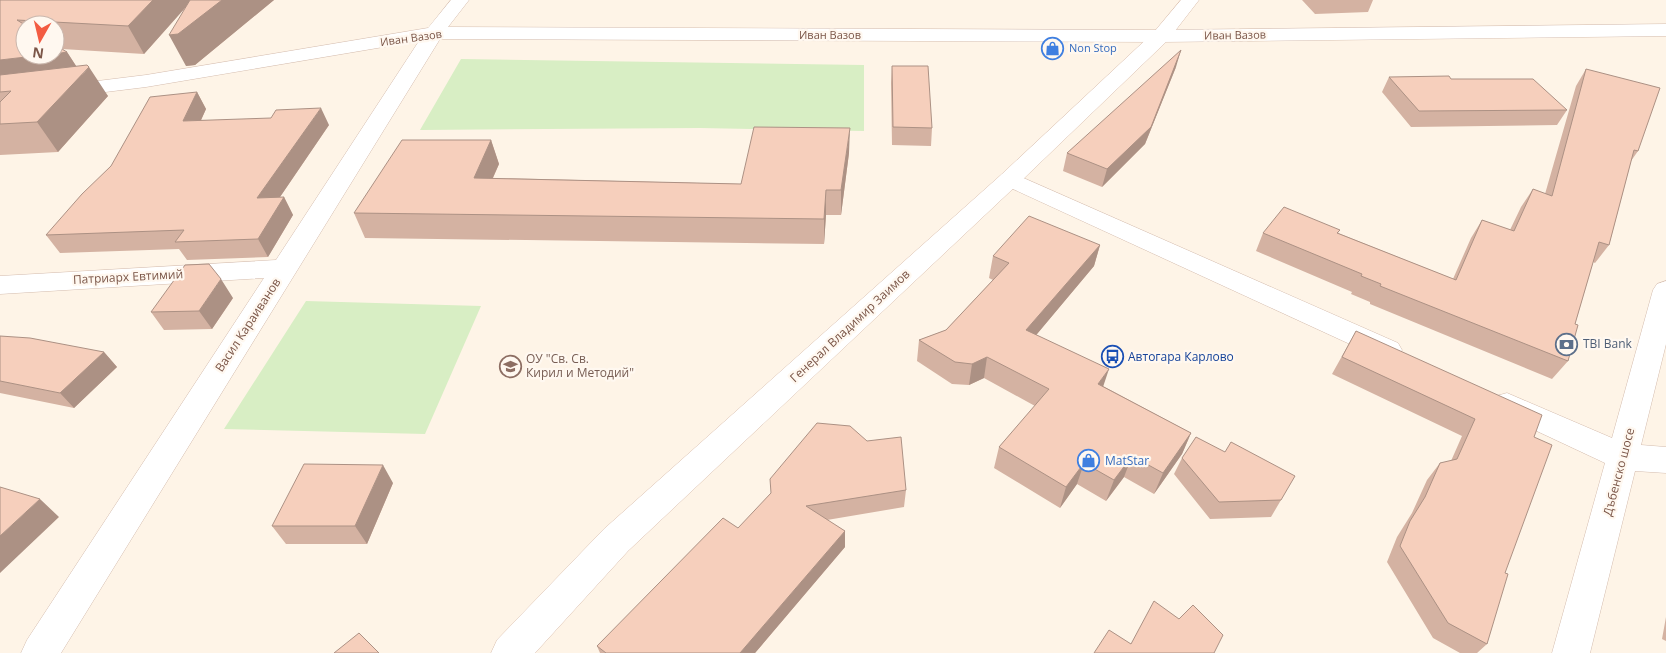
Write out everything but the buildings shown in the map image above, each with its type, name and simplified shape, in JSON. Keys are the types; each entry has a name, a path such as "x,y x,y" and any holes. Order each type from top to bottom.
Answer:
{"street":[{"name":"Васил Караиванов","path":"40,653 434,33 460,0"},
{"name":"Генерал Владимир Заимов","path":"510,653 616,540 1010,179 1161,36 1190,0"},
{"name":"Иван Вазов","path":"0,99 146,81 434,33 1161,36 1666,30"},
{"path":"1010,179 1407,359"},
{"name":"Патриарх Евтимий","path":"0,284 285,268"},
{"name":"Дъбенско шосе","path":"1571,653 1624,457 1666,290"},
{"path":"1488,396 1624,457 1666,460"}],"green space":[{"path":"461,59 864,65 864,131 700,128 420,130"},
{"path":"306,301 481,306 425,434 224,429"}],"place":[{"name":"Non Stop","path":"1053,48"},
{"name":"TBI Bank","path":"1567,344"},
{"name":"Автогара Карлово","path":"1112,357"},
{"name":"ОУ \"Св. Св. Кирил и Методий\"","path":"510,366"},
{"name":"MatStar","path":"1089,461"}]}
